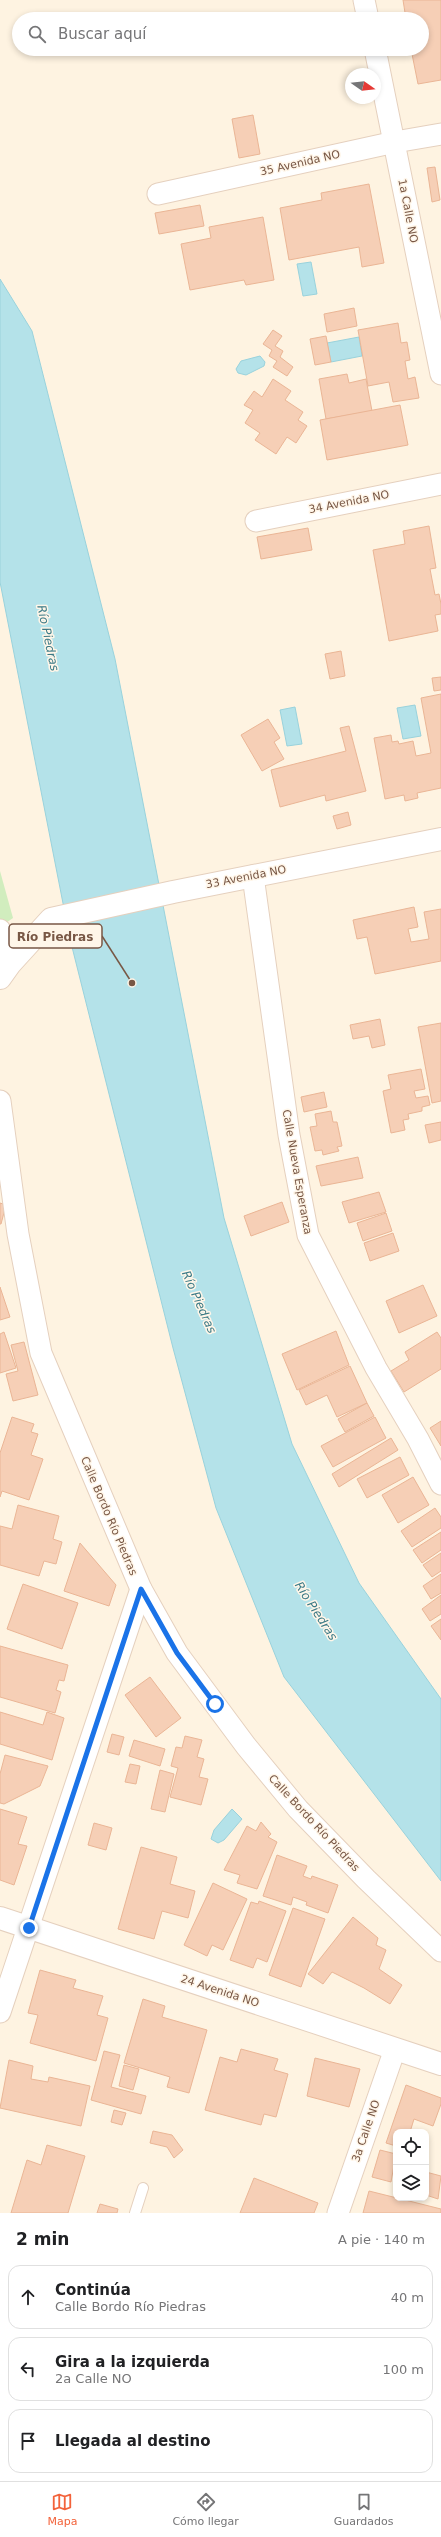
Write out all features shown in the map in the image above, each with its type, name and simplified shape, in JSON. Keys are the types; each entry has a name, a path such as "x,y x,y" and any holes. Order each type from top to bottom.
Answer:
{"street":[{"path":"364,0 367,12"},
{"name":"1a Calle NO","path":"377,56 441,374"},
{"name":"35 Avenida NO","path":"158,194 395,142 441,134"},
{"name":"34 Avenida NO","path":"256,521 441,484"},
{"name":"33 Avenida NO","path":"5,971 51,919 173,892 441,839"},
{"name":"Calle Nueva Esperanza","path":"253,876 290,1135 308,1235 376,1368 418,1439 441,1484"},
{"path":"0,930 5,971"},
{"name":"Calle Bordo Río Piedras","path":"0,1101 18,1234 41,1353 141,1589 177,1653 260,1764 314,1825 441,1951"},
{"path":"0,2012 141,1589"},
{"name":"24 Avenida NO","path":"0,1918 441,2064"},
{"name":"3a Calle NO","path":"338,2213 395,2049"}],"lane":[{"path":"135,2213 143,2188"}],"green space":[{"path":"0,871 13,918 0,927"}],"water":[{"path":"311,262 317,294 303,296 297,264"},
{"path":"0,279 32,331 115,659 224,1218 292,1444 359,1583 441,1699 441,1881 284,1677 216,1508 173,1348 70,939 0,582"},
{"path":"359,337 362,356 331,362 327,343"},
{"path":"260,356 265,362 264,366 246,375 238,373 236,369 241,361"},
{"path":"415,705 421,736 403,739 397,708"},
{"path":"295,707 302,744 287,746 280,710"},
{"path":"232,1809 242,1819 224,1840 218,1843 211,1839 214,1830"}],"building":[{"path":"403,0 441,0 441,80 418,84 412,56 429,56 429,12 405,12"},
{"path":"253,115 260,154 239,158 232,119"},
{"path":"435,167 440,200 432,202 427,168"},
{"path":"369,184 384,263 362,267 359,247 289,260 280,208 322,200 321,193"},
{"path":"200,205 204,226 159,234 155,213"},
{"path":"263,217 274,280 246,285 244,280 190,290 181,244 211,238 209,227"},
{"path":"354,308 357,326 327,332 324,314"},
{"path":"398,323 401,343 407,342 410,360 405,361 408,379 415,377 419,398 393,402 389,382 368,386 358,330"},
{"path":"273,330 282,336 275,346 283,351 280,357 293,367 287,376 273,367 277,361 269,356 272,350 263,344"},
{"path":"326,336 331,362 315,365 310,339"},
{"path":"347,374 349,383 366,379 372,411 326,419 319,379"},
{"path":"273,379 291,391 285,400 303,412 298,420 307,426 296,443 287,437 276,454 255,440 260,433 245,423 253,410 244,405 254,391 262,397"},
{"path":"400,405 408,445 327,460 320,420"},
{"path":"429,526 436,568 430,569 435,595 439,594 441,604 441,614 435,615 438,631 389,641 373,550 405,544 403,531"},
{"path":"308,528 312,550 261,559 257,537"},
{"path":"341,651 345,676 330,679 325,654"},
{"path":"441,677 441,690 434,691 432,678"},
{"path":"441,694 441,788 417,793 418,798 405,801 404,795 385,799 374,738 391,735 392,742 398,741 399,744 413,741 416,756 431,753 421,698"},
{"path":"268,719 280,738 274,742 284,759 262,771 241,735"},
{"path":"349,726 366,791 326,801 325,795 280,807 271,770 346,751 340,728"},
{"path":"348,812 351,825 337,829 333,816"},
{"path":"414,907 418,927 408,929 411,942 429,939 424,912 441,909 441,961 375,974 367,937 357,939 353,920"},
{"path":"380,1019 385,1045 372,1048 369,1036 353,1039 350,1025"},
{"path":"441,1023 441,1101 432,1103 418,1027"},
{"path":"421,1069 425,1089 414,1091 416,1098 428,1096 430,1105 422,1107 422,1111 408,1114 409,1119 403,1120 405,1130 391,1133 383,1091 391,1089 388,1075"},
{"path":"324,1092 327,1107 304,1112 301,1097"},
{"path":"331,1111 333,1122 337,1122 342,1146 337,1147 339,1151 323,1155 322,1150 315,1151 310,1127 317,1126 315,1114"},
{"path":"441,1122 441,1140 429,1143 425,1125"},
{"path":"358,1157 363,1178 321,1186 316,1166"},
{"path":"379,1192 386,1212 349,1223 342,1202"},
{"path":"282,1202 289,1222 251,1236 244,1216"},
{"path":"0,1203 6,1205 1,1224 0,1224"},
{"path":"386,1213 392,1231 363,1241 357,1223"},
{"path":"393,1233 399,1251 370,1261 364,1243"},
{"path":"423,1285 437,1316 399,1333 386,1301"},
{"path":"0,1287 10,1317 0,1320"},
{"path":"336,1331 349,1365 297,1390 282,1354"},
{"path":"4,1332 16,1368 0,1373 0,1334"},
{"path":"437,1332 441,1338 441,1369 404,1392 391,1371 409,1360 405,1352"},
{"path":"24,1342 38,1395 13,1401 6,1374 18,1371 11,1345"},
{"path":"350,1366 367,1403 337,1417 327,1395 306,1405 299,1390"},
{"path":"367,1403 374,1416 345,1432 338,1419"},
{"path":"12,1417 34,1424 31,1432 38,1434 31,1455 43,1459 29,1500 2,1491 0,1497 0,1453"},
{"path":"375,1417 386,1438 333,1467 321,1446"},
{"path":"441,1421 441,1446 430,1428"},
{"path":"391,1438 398,1450 339,1487 332,1474"},
{"path":"400,1457 409,1475 367,1498 357,1479"},
{"path":"413,1477 429,1505 398,1523 382,1495"},
{"path":"18,1505 59,1516 53,1539 62,1542 56,1564 44,1561 39,1576 0,1565 0,1526 12,1529"},
{"path":"435,1508 441,1517 441,1528 412,1547 401,1531"},
{"path":"441,1532 441,1550 422,1563 413,1550"},
{"path":"80,1543 116,1585 109,1606 64,1591"},
{"path":"441,1553 441,1571 432,1577 423,1565"},
{"path":"441,1574 441,1593 431,1599 423,1586"},
{"path":"23,1584 78,1603 62,1649 7,1629"},
{"path":"441,1595 441,1614 430,1621 422,1609"},
{"path":"441,1619 441,1640 431,1626"},
{"path":"0,1646 68,1665 64,1681 59,1680 56,1690 61,1692 55,1713 0,1697"},
{"path":"150,1677 181,1718 156,1737 125,1695"},
{"path":"0,1712 43,1725 47,1712 64,1718 52,1760 0,1744"},
{"path":"112,1734 124,1737 119,1755 107,1752"},
{"path":"185,1736 202,1740 197,1757 204,1759 199,1777 208,1779 201,1805 170,1797 178,1768 171,1766 176,1747 182,1748"},
{"path":"134,1740 165,1749 160,1766 129,1756"},
{"path":"5,1755 48,1766 40,1786 4,1804 0,1803 0,1774"},
{"path":"130,1764 140,1766 136,1784 125,1782"},
{"path":"160,1770 174,1774 165,1812 151,1809"},
{"path":"0,1809 27,1817 18,1844 27,1846 14,1885 0,1880"},
{"path":"261,1822 271,1834 268,1837 277,1842 257,1889 237,1883 240,1875 224,1870 247,1826 256,1831"},
{"path":"94,1823 112,1828 106,1850 88,1845"},
{"path":"141,1847 177,1857 170,1884 195,1891 188,1918 162,1911 154,1939 118,1929"},
{"path":"277,1855 307,1866 303,1876 311,1879 312,1876 338,1885 328,1913 306,1905 307,1902 293,1897 291,1905 263,1896"},
{"path":"213,1883 247,1899 223,1950 212,1945 207,1956 184,1945"},
{"path":"259,1901 286,1911 267,1962 257,1958 253,1968 230,1960 251,1902 258,1904"},
{"path":"293,1908 325,1919 301,1987 269,1975"},
{"path":"353,1917 378,1938 376,1945 386,1950 379,1969 402,1985 390,2004 364,1988 332,1972 323,1984 308,1974"},
{"path":"40,1970 76,1980 73,1988 103,1996 97,2015 108,2018 96,2061 30,2043 38,2015 28,2013"},
{"path":"143,1999 165,2006 162,2017 207,2030 189,2093 167,2087 170,2077 124,2063"},
{"path":"241,2049 278,2059 274,2070 288,2074 276,2117 264,2114 261,2125 205,2110 220,2057 237,2062"},
{"path":"104,2051 120,2055 111,2087 146,2096 141,2114 91,2100"},
{"path":"315,2058 360,2069 349,2107 307,2096"},
{"path":"9,2060 33,2066 31,2079 48,2082 49,2077 90,2086 81,2126 0,2108"},
{"path":"124,2065 139,2069 133,2090 119,2086"},
{"path":"406,2085 441,2098 441,2104 433,2126 414,2119 411,2129 393,2129 393,2145 386,2143"},
{"path":"114,2110 126,2113 122,2125 111,2122"},
{"path":"153,2131 172,2135 183,2150 174,2158 167,2147 150,2143"},
{"path":"47,2145 85,2156 68,2213 11,2213 27,2160 41,2165"},
{"path":"380,2150 393,2153 393,2171 391,2182 372,2177"},
{"path":"429,2173 441,2176 438,2199 429,2196"},
{"path":"254,2178 318,2203 314,2213 240,2213"},
{"path":"369,2191 393,2197 393,2201 409,2201 441,2209 441,2213 363,2213"},
{"path":"100,2204 118,2209 117,2213 97,2213"}],"place":[{"name":"Río Piedras","path":"132,983"}],"route":[{"path":"29,1928 141,1589 177,1653 215,1704"}]}
